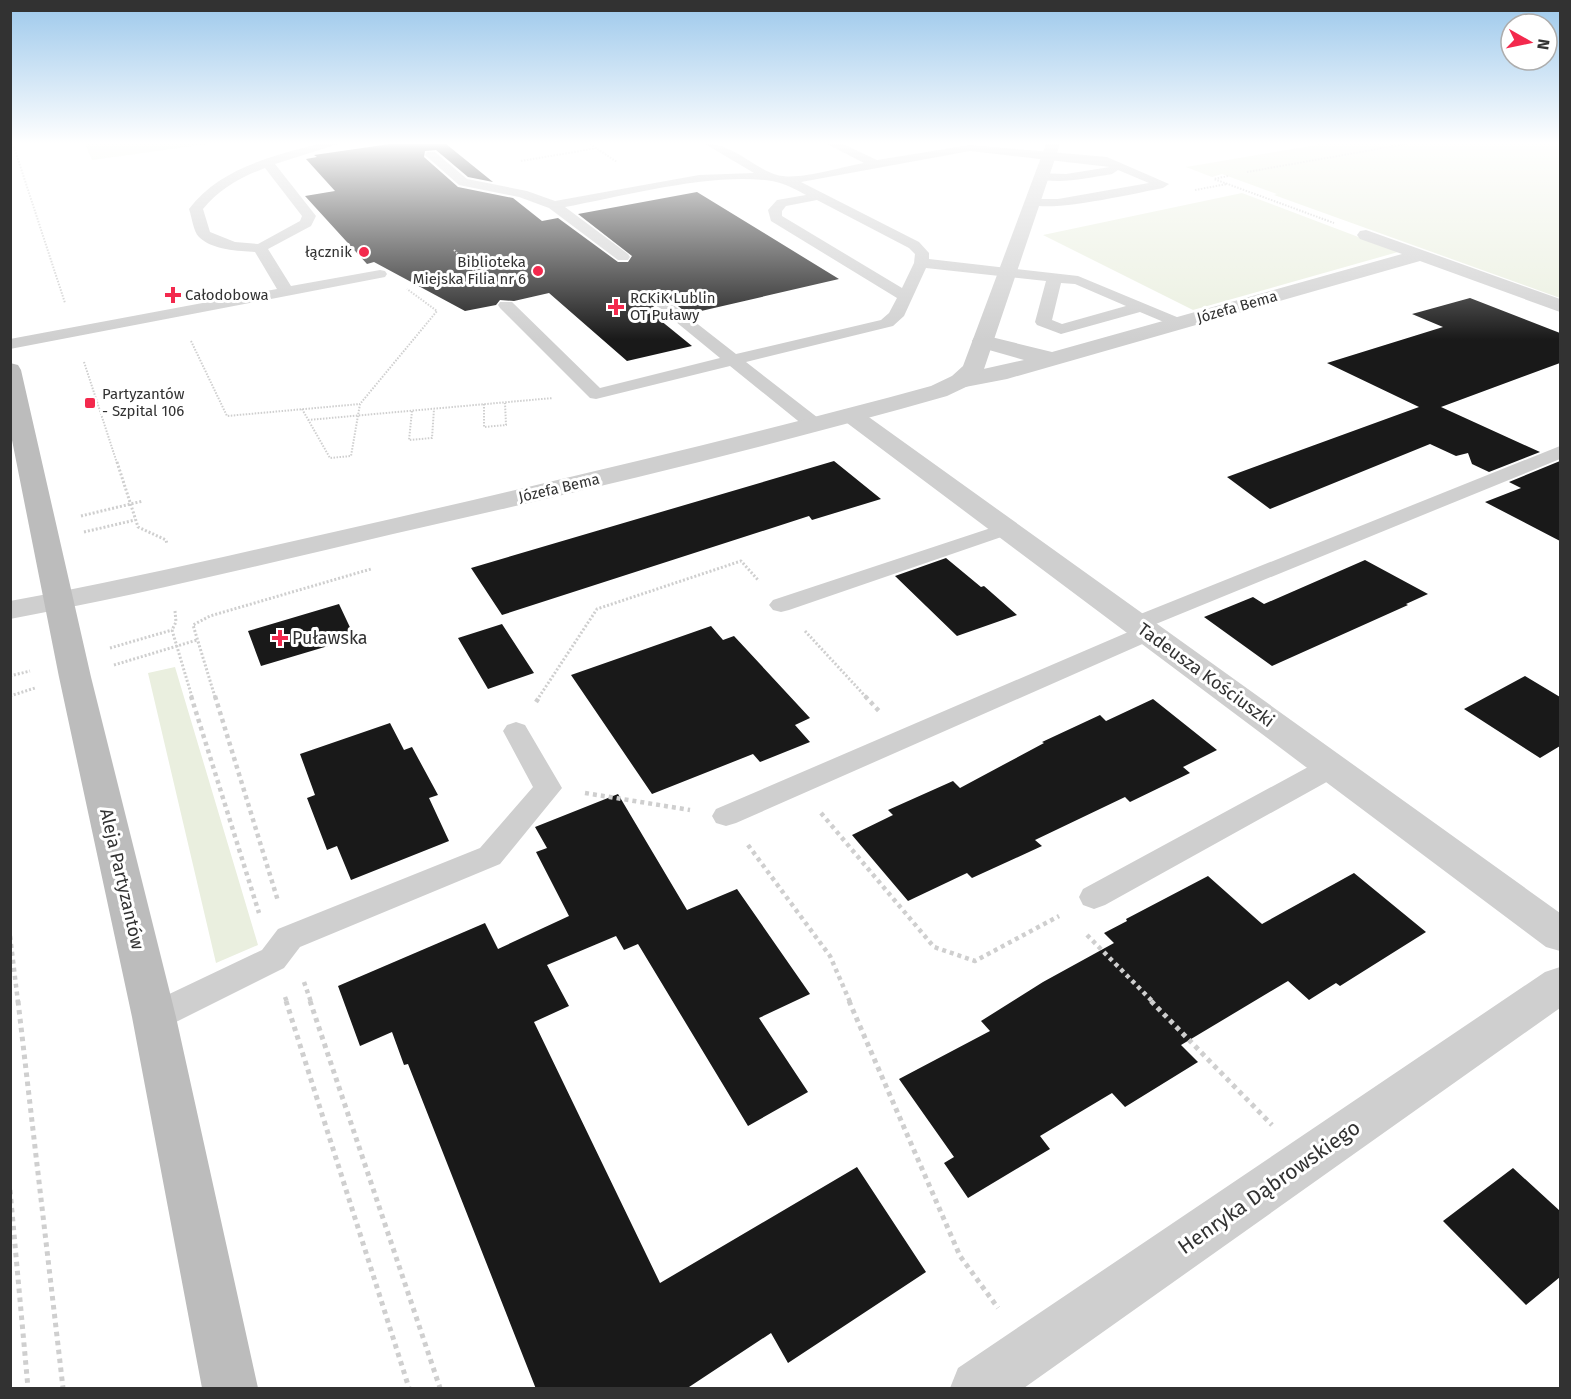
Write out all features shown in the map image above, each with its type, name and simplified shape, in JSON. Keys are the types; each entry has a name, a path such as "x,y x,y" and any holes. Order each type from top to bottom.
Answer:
{"main road":[{"name":"Aleja Partyzantów","path":"10,370 18,437 60,601 154,1017 230,1389"}],"street":[{"path":"960,381 973,369 1029,209"},
{"path":"1366,235 1560,306"},
{"name":"Józefa Bema","path":"10,610 170,578 611,477 939,391 960,381 999,374 1054,359 1420,255"},
{"name":"Józefa Bema","path":"983,341 1030,355 1054,359"},
{"name":"Tadeusza Kościuszki","path":"851,415 1560,935"},
{"name":"Henryka Dąbrowskiego","path":"978,1389 1560,985"}],"lane":[{"path":"196,209 204,234 214,240 234,246 260,248 306,223 309,216 304,209"},
{"path":"560,209 624,257"},
{"path":"776,209 776,218 904,296"},
{"path":"506,305 596,394 887,323 896,316 921,263 922,253 914,245 845,209"},
{"path":"260,248 287,292"},
{"path":"921,263 1078,280 1178,323"},
{"path":"10,344 380,274"},
{"path":"1055,276 1043,322 1061,329 1142,307"},
{"path":"653,296 815,425"},
{"path":"726,816 904,738 1142,628 1560,452"},
{"path":"781,605 1006,529"},
{"path":"154,1017 281,948 490,856 548,788 516,732"},
{"path":"1094,897 1331,767"}],"path":[{"path":"34,209 135,520 138,527 166,540 176,622 172,630 176,647 281,948 440,1389"},
{"path":"1295,209 1366,235"},
{"path":"302,409 330,458 351,456 360,404 437,311 407,288"},
{"path":"187,332 227,416 360,404"},
{"path":"308,420 596,394"},
{"path":"484,405 484,427 506,425 505,403"},
{"path":"412,411 409,440 432,438 434,409"},
{"path":"516,732 597,609 741,561 904,738"},
{"path":"210,616 193,625 281,948 410,1389"},
{"path":"797,785 934,947 975,961 1094,897"},
{"path":"548,788 726,816 830,956 960,1256 1030,1352"},
{"path":"1066,912 1306,1161"},
{"path":"10,936 63,1389"},
{"path":"10,1190 28,1389"}],"green space":[{"path":"1165,209 1285,209 1398,252 1193,310 1043,235"},
{"path":"1314,209 1560,209 1560,298"},
{"path":"175,667 258,945 216,963 148,673"}],"building":[{"path":"317,209 527,209 542,221 558,218 618,262 628,262 632,256 578,214 603,209 725,209 839,279 688,314 659,291 648,291 643,298 668,318 660,320 692,346 627,361 549,293 514,301 500,300 496,305 465,311 374,262 367,264"},
{"path":"1470,298 1560,333 1560,363 1441,407 1540,452 1489,472 1472,464 1468,453 1456,456 1430,444 1270,509 1227,477 1419,407 1327,363 1443,327 1412,314"},
{"path":"834,461 881,499 812,520 809,516 502,615 471,568"},
{"path":"1560,461 1560,541 1485,502 1521,488 1509,482"},
{"path":"946,558 981,587 984,586 1017,615 957,636 895,576"},
{"path":"1365,560 1428,594 1272,666 1204,617 1253,597 1264,604"},
{"path":"339,604 355,638 261,666 248,631"},
{"path":"502,624 534,673 488,689 458,638"},
{"path":"711,626 723,640 734,636 810,718 795,725 810,742 760,762 753,754 652,794 571,675"},
{"path":"1525,676 1560,697 1560,746 1540,758 1464,709"},
{"path":"1153,699 1217,750 1183,767 1190,773 1130,802 1125,797 1035,840 1042,846 972,878 967,873 908,901 852,835 893,815 888,810 953,781 960,788 1044,743 1042,742 1100,715 1106,721"},
{"path":"390,723 404,750 412,747 438,795 429,798 449,841 351,880 337,846 327,850 307,798 315,795 300,754"},
{"path":"618,794 687,910 737,889 810,994 759,1018 808,1092 748,1126 638,944 624,950 616,936 547,965 569,1006 534,1022 660,1283 857,1167 926,1272 788,1363 771,1333 686,1389 536,1389 408,1064 404,1065 392,1032 360,1046 338,986 485,923 498,949 569,916 536,852 547,848 535,827"},
{"path":"1354,873 1426,932 1340,986 1336,983 1309,1000 1288,981 1181,1045 1198,1062 1125,1107 1112,1093 1040,1136 1050,1149 968,1198 944,1163 954,1157 899,1079 990,1031 981,1021 1043,982 1114,943 1104,933 1208,876 1262,924"},
{"path":"1513,1168 1560,1211 1560,1277 1526,1305 1443,1221"}],"place":[{"name":"łącznik","path":"364,252"},
{"name":"Biblioteka Miejska Filia nr 6","path":"538,271"},
{"name":"Całodobowa","path":"173,295"},
{"name":"RCKiK Lublin OT Puławy","path":"616,307"},
{"name":"Partyzantów - Szpital 106","path":"90,403"},
{"name":"Puławska","path":"280,638"}]}
